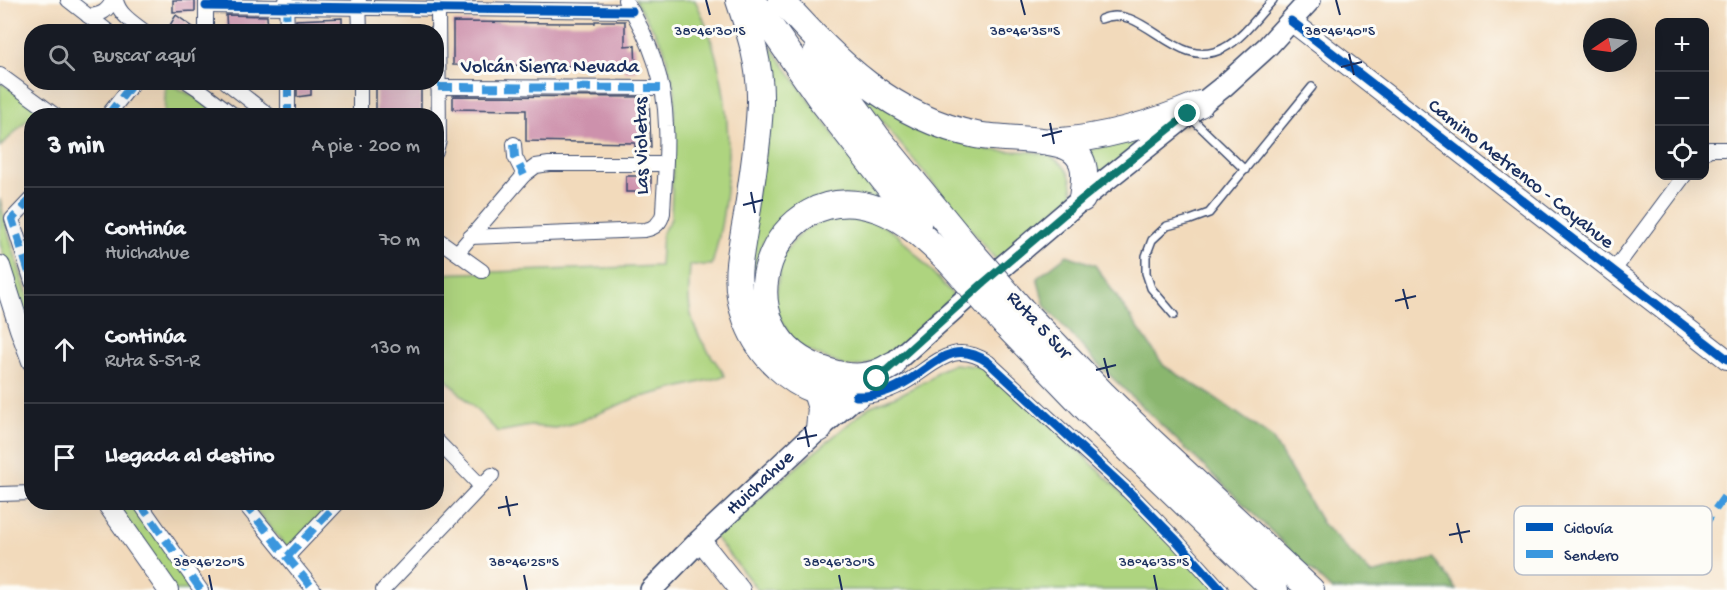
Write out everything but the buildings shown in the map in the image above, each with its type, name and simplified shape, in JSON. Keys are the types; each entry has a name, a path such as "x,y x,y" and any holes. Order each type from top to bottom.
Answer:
{"highway":[{"path":"739,0 755,53 760,84 753,171 739,265 739,291 742,304 751,332 765,354 782,371 816,392 856,396"},
{"name":"Ruta 5 Sur","path":"752,0 822,101 906,209 958,254 1013,316 1089,411 1275,590"},
{"path":"780,0 848,69 877,92 910,112 937,124 965,132 1007,139 1051,142 1073,150 1082,163 1085,176 1082,199"},
{"name":"Ruta 5 Sur","path":"780,0 809,45 909,178 958,254"},
{"path":"1051,142 1120,132 1194,109"},
{"path":"892,365 868,376 850,377 818,369 806,363 786,346 771,325 764,299 765,273 774,249 788,230 808,215 831,206 855,204 878,209 901,220 921,236 958,254"},
{"name":"Ruta 5 Sur","path":"1013,316 1102,393 1150,441 1311,590"},
{"path":"816,392 821,408 819,429"}],"main road":[{"name":"Huichahue","path":"651,590 700,540 819,429 1082,199 1248,66 1310,0"}],"street":[{"path":"68,0 98,24"},
{"path":"88,16 106,11 115,0"},
{"path":"115,0 125,16 135,24"},
{"path":"206,24 206,3 359,4 438,9 628,6"},
{"path":"286,3 287,24"},
{"path":"359,4 360,24"},
{"name":"Las Violetas","path":"470,237 645,230 657,225 662,218 666,126 662,88 650,49 628,6"},
{"path":"438,9 438,24"},
{"name":"Camino Metrenco - Coyahue","path":"1291,21 1727,359"},
{"path":"0,75 45,108"},
{"name":"Volcán Sierra Nevada","path":"444,87 662,88"},
{"path":"113,108 128,90"},
{"path":"200,90 224,108"},
{"path":"236,90 260,108"},
{"path":"288,90 288,108"},
{"path":"360,90 360,108"},
{"path":"438,90 438,108"},
{"path":"514,144 515,157 524,175"},
{"path":"1709,149 1727,148"},
{"path":"457,253 524,175 536,166 665,164"},
{"path":"1614,270 1681,180"},
{"path":"24,206 12,219 24,257"},
{"path":"444,244 482,270"},
{"path":"0,267 24,339"},
{"path":"856,396 874,395 895,388 920,373 938,358 946,355 964,352 981,357 1128,491 1169,532 1221,590"},
{"path":"444,448 481,486"},
{"path":"383,590 492,475"},
{"path":"0,494 24,493"},
{"path":"112,510 168,590"},
{"path":"145,510 201,590"},
{"path":"250,510 314,590"},
{"path":"288,556 331,510"},
{"path":"700,540 740,590"}],"lane":[{"path":"1101,19 1117,14 1129,16 1189,52 1204,54 1220,51 1232,43 1273,0"},
{"path":"1174,315 1151,288 1146,273 1146,256 1152,240 1167,226 1209,213 1312,87"},
{"path":"1194,109 1245,170"}],"green space":[{"path":"635,0 695,0 718,64 724,97 728,165 720,232 712,265 690,265 690,312 702,341 725,376 633,399 578,422 556,428 530,426 498,432 444,377 444,274 660,266 662,233 671,219 675,91 663,45"},
{"path":"770,45 883,204 861,197 847,196 819,200 805,205 781,221 771,232 760,249 757,263 756,284 760,314 768,334 788,358 800,366 828,377 859,381 845,393 821,389 796,379 777,362 767,349 750,317 745,264 760,171 773,113"},
{"path":"0,82 39,108 24,108 24,123 0,147"},
{"path":"166,90 182,90 211,108 164,108"},
{"path":"856,90 919,124 969,145 993,150 1037,153 1053,158 1067,170 1073,196 997,261"},
{"path":"1157,133 1096,179 1089,150"},
{"path":"0,199 24,284 24,320 0,244"},
{"path":"838,216 870,221 892,231 954,296 900,346 880,359 862,366 846,367 795,345 774,308 782,255 803,230"},
{"path":"1067,255 1095,265 1164,366 1214,397 1272,438 1322,523 1371,574 1434,559 1457,590 1332,590 1095,361 1045,306 1037,278"},
{"path":"954,364 994,368 1221,590 758,590 714,536 869,407 901,394"},
{"path":"115,510 138,510 195,590 173,590"},
{"path":"256,510 325,510 288,549"}],"marked path":[{"path":"286,3 287,24"},
{"path":"444,87 662,88"},
{"path":"113,108 128,90"},
{"path":"288,90 288,108"},
{"path":"514,144 515,157 524,175"},
{"path":"24,206 12,219 24,257"},
{"path":"1712,514 1727,493"},
{"path":"145,510 201,590"},
{"path":"249,510 314,590"},
{"path":"288,556 331,510"}],"cycle path":[{"path":"206,6 632,11"},
{"path":"1291,21 1727,359"},
{"path":"856,396 890,390 946,356 955,353 976,355 988,362 1128,491 1221,590"}],"route":[{"path":"877,379 981,285 1082,199 1188,114"}]}
